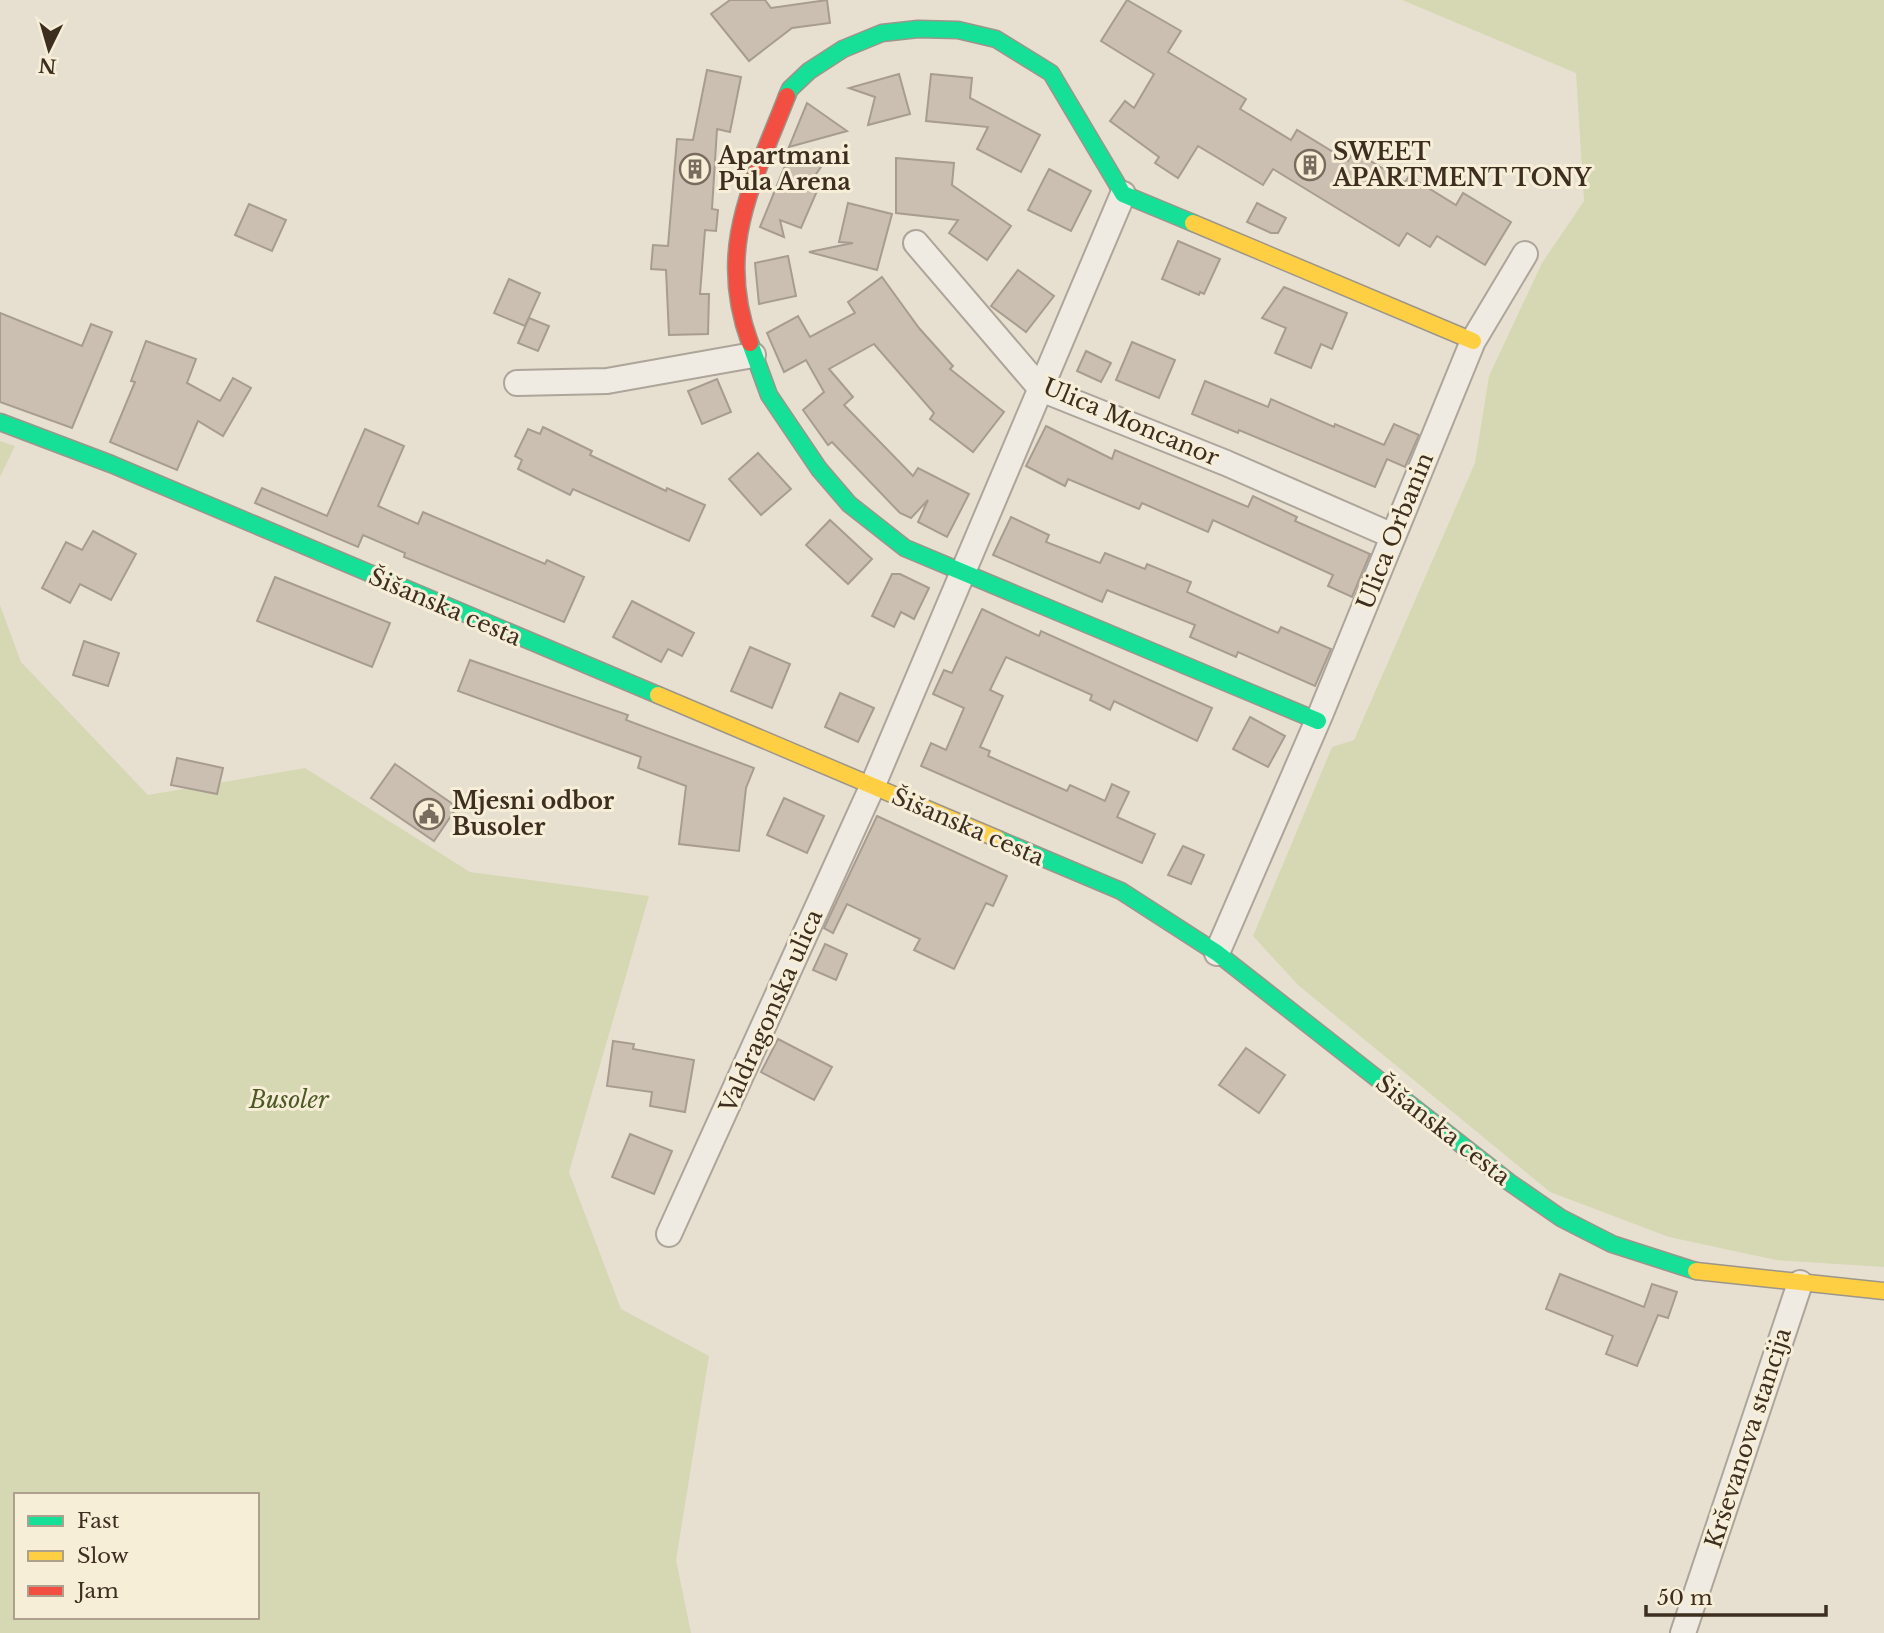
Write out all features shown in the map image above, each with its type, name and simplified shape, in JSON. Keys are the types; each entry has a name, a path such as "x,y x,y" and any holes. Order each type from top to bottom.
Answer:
{"main road":[{"path":"1318,721 905,548 849,504 792,431 769,396 741,319 735,281 736,246 744,207 790,89 809,71 843,49 883,33 918,29 958,30 996,39 1051,73 1123,194 1473,341"},
{"name":"Šišanska cesta","path":"0,422 111,464 1121,891 1217,953 1509,1182 1561,1218 1612,1244 1685,1270 1884,1291"}],"street":[{"path":"872,788 1123,194"},
{"name":"Ulica Moncanor","path":"916,243 1041,389 1226,463 1394,536"},
{"name":"Ulica Orbanin","path":"1217,953 1318,721 1473,341 1525,254"},
{"path":"517,383 607,381 753,355"},
{"name":"Valdragonska ulica","path":"669,1234 872,788"},
{"name":"Krševanova stancija","path":"1684,1633 1800,1283"}],"green space":[{"path":"1402,0 1884,0 1884,1267 1776,1260 1669,1237 1550,1192 1298,985 1253,936 1332,747 1354,740 1475,463 1489,376 1542,263 1584,201 1576,73"},
{"path":"0,441 15,446 0,477"},
{"name":"Busoler","path":"0,605 21,662 148,795 305,768 470,872 649,896 569,1172 621,1309 709,1356 676,1560 691,1633 0,1633"}],"building":[{"path":"730,0 765,0 771,8 827,0 830,23 792,28 749,61 711,14"},
{"path":"1127,0 1181,31 1168,52 1246,99 1240,109 1291,140 1297,130 1348,161 1354,151 1405,182 1409,176 1456,205 1463,193 1511,222 1485,265 1437,236 1430,247 1407,233 1399,246 1273,169 1263,185 1198,146 1178,178 1155,163 1159,157 1110,121 1125,101 1134,108 1154,74 1101,41"},
{"path":"707,70 741,77 730,132 717,129 712,209 718,210 716,231 705,230 700,294 709,294 708,334 669,335 666,270 651,269 653,245 668,246 677,139 693,140"},
{"path":"899,74 910,114 868,125 875,97 849,88"},
{"path":"931,74 972,78 970,98 1040,135 1021,172 977,149 988,127 926,121"},
{"path":"807,103 847,131 789,147"},
{"path":"791,151 830,154 807,187 817,191 801,228 780,220 784,237 760,227"},
{"path":"896,158 954,163 952,185 1011,226 987,260 949,233 958,220 896,213"},
{"path":"1049,169 1091,191 1071,231 1028,210"},
{"path":"848,203 892,214 877,270 809,252 853,243 839,242"},
{"path":"1257,203 1286,218 1278,233 1271,233 1247,222"},
{"path":"249,204 286,220 272,251 235,235"},
{"path":"1178,241 1220,259 1204,294 1200,292 1199,295 1162,279"},
{"path":"788,256 796,296 759,304 755,263"},
{"path":"1018,270 1054,296 1026,332 991,306"},
{"path":"882,277 919,328 953,366 950,369 1004,412 973,452 930,419 934,413 874,344 829,369 853,397 844,405 913,476 918,468 969,494 947,537 918,522 928,500 911,518 900,513 832,442 828,445 803,410 824,392 806,360 784,372 767,333 798,316 810,337 855,313 848,302"},
{"path":"509,279 540,293 525,326 494,313"},
{"path":"1284,287 1347,313 1332,349 1321,344 1311,368 1275,353 1286,328 1262,318"},
{"path":"0,313 82,346 91,324 112,332 72,428 0,402"},
{"path":"529,318 549,326 538,351 518,343"},
{"path":"146,341 196,359 187,383 220,401 233,378 251,388 223,436 198,421 177,470 110,442 135,382 131,381"},
{"path":"1132,342 1175,360 1159,398 1116,380"},
{"path":"1086,351 1111,363 1101,382 1077,371"},
{"path":"717,379 731,412 702,424 688,391"},
{"path":"1205,381 1268,407 1271,399 1334,427 1335,424 1384,445 1394,424 1419,435 1405,467 1387,459 1375,487 1239,430 1238,433 1192,414"},
{"path":"1046,426 1112,459 1115,450 1248,507 1253,496 1297,517 1295,521 1370,554 1352,597 1328,586 1333,575 1213,520 1208,532 1142,503 1139,509 1068,479 1065,486 1026,466"},
{"path":"543,427 592,451 590,455 666,491 667,488 705,505 689,541 573,489 570,495 518,469 522,460 515,456 528,429 540,434"},
{"path":"365,429 404,446 378,506 418,524 423,512 545,564 547,560 584,577 564,622 404,557 405,553 363,535 358,547 255,503 262,488 327,516"},
{"path":"758,453 791,489 761,515 729,479"},
{"path":"1011,517 1049,535 1046,542 1100,563 1105,553 1145,569 1147,564 1191,582 1187,592 1278,633 1281,627 1331,649 1315,686 1238,652 1236,657 1190,637 1195,625 1107,590 1102,602 993,555"},
{"path":"830,520 872,559 848,584 806,545"},
{"path":"93,531 136,554 111,600 80,584 70,603 42,588 66,542 82,550"},
{"path":"892,574 900,574 929,588 914,619 901,612 894,627 872,616"},
{"path":"275,577 390,623 372,667 257,621"},
{"path":"632,601 694,633 682,656 668,649 661,662 613,637"},
{"path":"982,609 1039,636 1041,631 1212,708 1197,741 1114,701 1110,710 1090,700 1092,695 1006,657 990,690 1003,696 980,747 990,751 988,756 1067,791 1070,785 1105,801 1112,784 1129,792 1117,817 1155,834 1142,863 921,766 931,743 946,750 964,708 933,694 944,670 952,673"},
{"path":"84,641 119,653 108,686 73,675"},
{"path":"750,647 790,664 772,708 731,691"},
{"path":"470,660 628,715 626,720 754,768 746,788 739,851 679,844 686,786 638,768 641,757 458,691"},
{"path":"840,693 874,708 858,742 825,727"},
{"path":"1250,717 1285,736 1268,767 1233,749"},
{"path":"177,758 223,768 217,794 171,785"},
{"path":"395,764 457,807 434,841 371,798"},
{"path":"784,798 824,816 807,853 767,835"},
{"path":"877,816 1007,876 993,906 986,903 954,969 914,950 920,939 847,904 833,933 824,928"},
{"path":"1183,846 1204,855 1191,884 1168,875"},
{"path":"825,944 847,954 836,980 813,970"},
{"path":"778,1039 832,1067 814,1100 761,1072"},
{"path":"613,1041 634,1044 633,1049 694,1060 685,1112 650,1106 652,1092 607,1086"},
{"path":"1246,1048 1285,1075 1259,1113 1219,1085"},
{"path":"630,1134 672,1151 654,1194 612,1177"},
{"path":"1560,1274 1644,1307 1652,1284 1677,1292 1668,1318 1658,1315 1637,1366 1606,1354 1613,1336 1546,1309"}],"traffic: fast":[{"path":"787,96 790,89 809,71 843,49 882,33 918,29 958,30 996,39 1051,73 1123,194 1193,223"},
{"path":"750,343 769,395 819,469 849,504 905,548 1318,721"},
{"path":"0,422 111,464 658,695"},
{"path":"998,839 1121,891 1217,953 1509,1182 1561,1218 1612,1244 1696,1271"}],"traffic: slow":[{"path":"1193,223 1473,341"},
{"path":"658,695 998,839"},
{"path":"1696,1271 1884,1291"}],"traffic: jam":[{"path":"750,343 740,309 736,277 737,246 751,188 787,96"}],"place":[{"name":"SWEET APARTMENT TONY","path":"1310,165"},
{"name":"Apartmani Pula Arena","path":"695,169"},
{"name":"Mjesni odbor Busoler","path":"429,814"}]}
